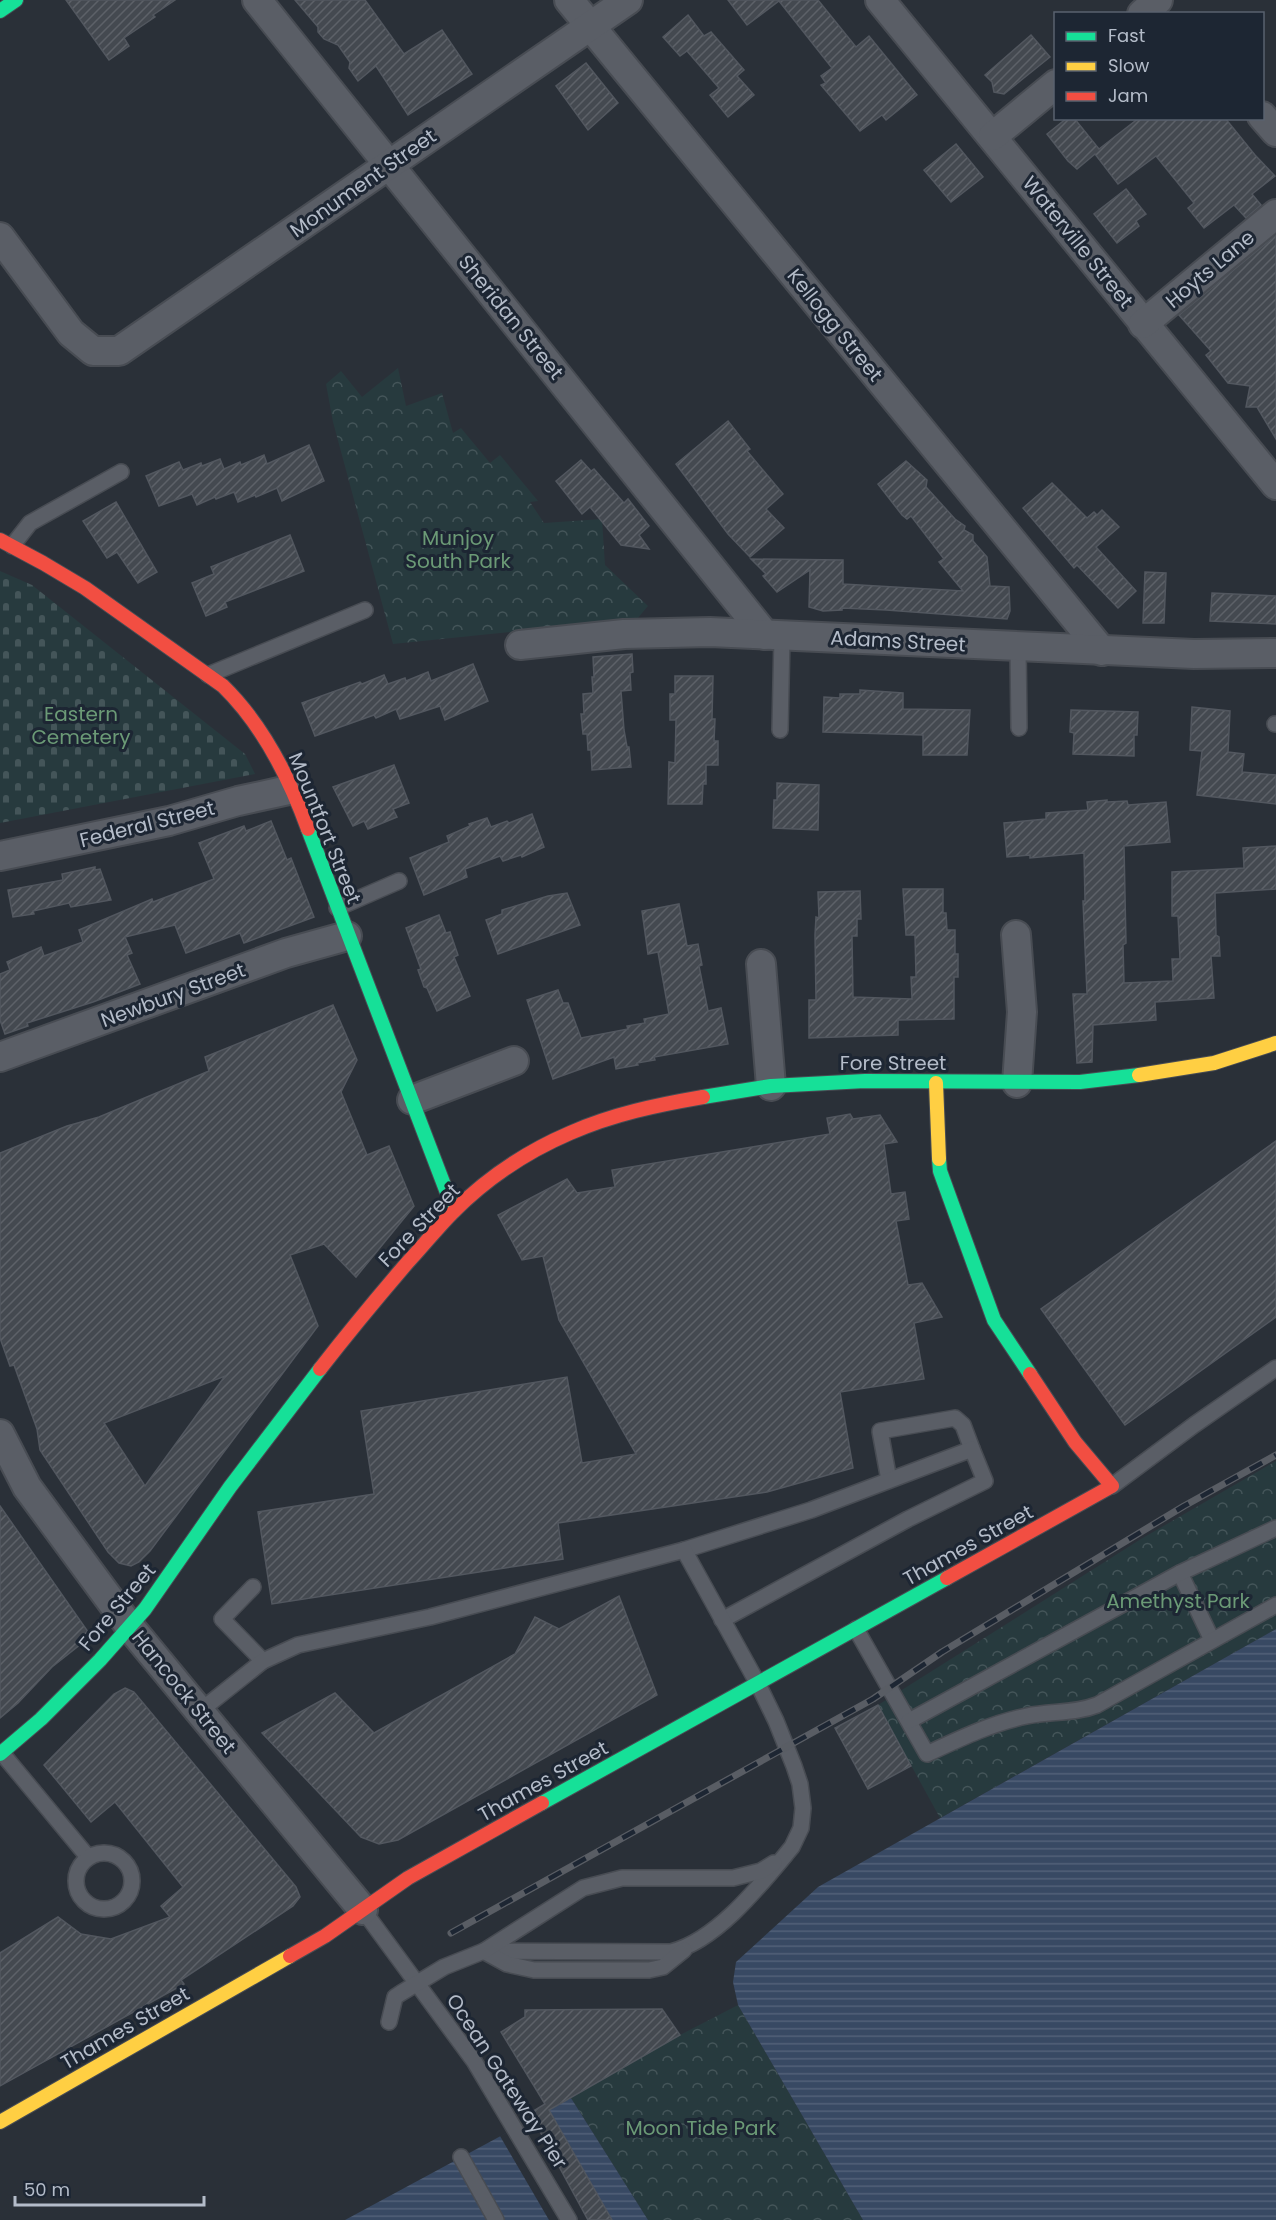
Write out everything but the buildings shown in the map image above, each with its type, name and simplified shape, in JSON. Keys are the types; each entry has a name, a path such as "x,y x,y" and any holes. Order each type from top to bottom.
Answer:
{"street":[{"path":"0,11 16,0"},
{"name":"Sheridan Street","path":"257,0 773,636"},
{"name":"Kellogg Street","path":"569,0 1102,651"},
{"name":"Monument Street","path":"0,237 71,333 93,351 118,351 628,0"},
{"name":"Waterville Street","path":"880,0 1276,485"},
{"path":"1144,12 1158,0"},
{"path":"1168,0 1177,12"},
{"path":"993,136 1054,86"},
{"path":"1264,117 1276,132"},
{"name":"Hoyts Lane","path":"1143,324 1276,214"},
{"name":"Mountfort Street","path":"6,543 50,566 208,675 238,701 267,741 293,789 347,936 368,983 454,1211"},
{"name":"Adams Street","path":"520,645 624,634 710,632 1102,651 1194,654 1276,653"},
{"name":"Federal Street","path":"0,856 170,821 238,801 293,789"},
{"path":"1016,935 1022,1012 1017,1083"},
{"name":"Newbury Street","path":"0,1057 286,953 347,936"},
{"path":"760,964 771,1086"},
{"name":"Fore Street","path":"1,1753 41,1719 130,1627 272,1431 358,1319 454,1211 504,1170 531,1153 570,1133 613,1117 657,1105 771,1086 865,1081 1080,1082 1168,1072 1214,1063 1276,1042"},
{"path":"412,1100 514,1061"},
{"path":"936,1083 940,1171 994,1320 1075,1442 1112,1486"},
{"name":"Hancock Street","path":"0,1434 27,1487 130,1627 363,1910"},
{"name":"Thames Street","path":"0,2122 317,1941 408,1878 1112,1486"}],"lane":[{"path":"6,543 30,523 121,472"},
{"path":"208,675 365,610"},
{"path":"773,636 780,730"},
{"path":"1018,647 1019,728"},
{"path":"337,908 399,881"},
{"path":"1112,1486 1276,1368"},
{"path":"722,1620 985,1480 963,1425 955,1418 880,1431 889,1480"},
{"path":"200,1712 263,1661 298,1645 430,1617 684,1550 811,1510 972,1449"},
{"path":"909,1721 1180,1573 1276,1528"},
{"path":"484,1952 671,1952 693,1944 748,1900 792,1847 801,1828 802,1795 776,1721 684,1550"},
{"path":"1180,1573 1212,1640"},
{"path":"253,1587 222,1619 263,1661"},
{"path":"856,1629 927,1754 980,1730 1005,1722 1028,1716 1083,1710 1096,1705 1276,1605"},
{"path":"1,1753 88,1857"},
{"path":"389,2022 396,1997 417,1982 444,1967 484,1952 583,1888 622,1878 702,1879 747,1876 769,1866 792,1847"},
{"name":"Ocean Gateway Pier","path":"363,1910 474,2061 569,2220"},
{"path":"461,2157 496,2220"}],"green space":[{"name":"Munjoy South Park","path":"398,368 406,406 442,393 453,433 461,428 490,463 500,455 538,501 530,502 544,523 602,519 605,565 648,606 637,619 393,644 333,422 326,384 341,371 362,397"},
{"name":"Eastern Cemetery","path":"0,571 32,585 245,754 255,774 0,823"},
{"name":"Amethyst Park","path":"1276,1461 1276,1629 940,1818 878,1705 1141,1539"},
{"name":"Moon Tide Park","path":"738,2005 863,2220 648,2220 571,2098 680,2035"}],"water":[{"path":"1276,1629 1276,2220 863,2220 738,2005 733,1982 736,1962 818,1887"},
{"path":"571,2098 648,2220 345,2220"}],"pier":[{"path":"549,2110 612,2220 549,2220 500,2136"}],"railway":[{"path":"451,1933 873,1699 942,1652 1184,1506 1276,1455"}],"traffic: fast":[{"path":"0,11 16,0"},
{"path":"308,829 454,1211"},
{"path":"703,1097 771,1086 865,1081 1080,1082 1139,1075"},
{"path":"939,1159 940,1171 994,1320 1030,1374"},
{"path":"0,1754 41,1719 100,1660 145,1609 230,1487 320,1369"},
{"path":"542,1803 947,1578"}],"traffic: slow":[{"path":"1139,1075 1214,1063 1276,1043"},
{"path":"936,1083 939,1159"},
{"path":"0,2122 290,1956"}],"traffic: jam":[{"path":"0,540 85,588 223,686 250,717 273,753 308,829"},
{"path":"320,1369 441,1224 493,1177 539,1148 586,1126 635,1111 703,1097"},
{"path":"947,1578 1112,1486 1075,1442 1030,1374"},
{"path":"290,1956 325,1936 408,1878 542,1803"}]}
